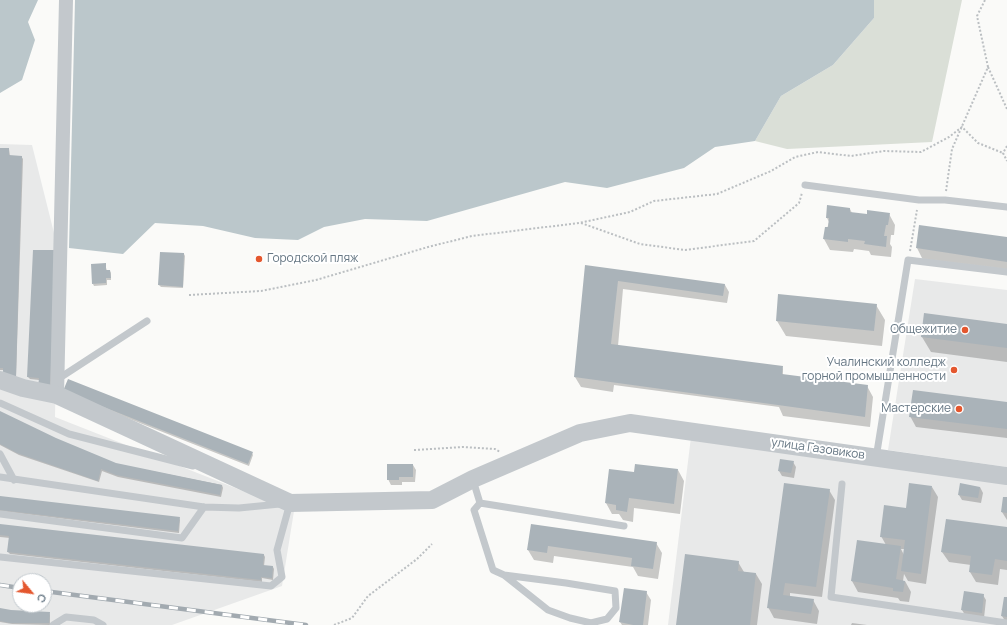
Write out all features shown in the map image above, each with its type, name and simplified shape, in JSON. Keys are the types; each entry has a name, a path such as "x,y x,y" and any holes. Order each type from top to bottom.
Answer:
{"street":[{"path":"57,387 66,0"},
{"path":"0,380 23,388 57,387 213,468 290,503 432,500 473,479 517,460"},
{"name":"улица Газовиков","path":"517,460 580,433 630,422 1007,476"}],"lane":[{"path":"805,185 918,200 945,200 1007,207"},
{"path":"876,458 908,260 1007,272"},
{"path":"57,387 147,321"},
{"path":"0,403 69,434 188,465 213,468"},
{"path":"0,454 14,480"},
{"path":"0,477 204,507 239,508 290,503 277,550 282,577 271,586 0,557"},
{"path":"473,479 480,503"},
{"path":"842,484 831,597 1007,623"},
{"path":"480,503 624,526"},
{"path":"480,503 474,510 493,570 504,575 548,610 570,618 591,623 607,619 616,608 615,591 504,575"},
{"path":"0,514 182,538 204,507"},
{"path":"54,625 66,617 94,620 103,625"}],"path":[{"path":"985,0 977,16 988,67 1007,109"},
{"path":"945,200 952,149 988,67"},
{"path":"962,127 978,143 1003,153 1007,161"},
{"path":"189,295 261,291 316,280 428,247 472,236 579,222 630,212 654,201 717,194 771,171 795,157 818,152 851,156 884,151 921,152 962,127"},
{"path":"1003,153 1007,146"},
{"path":"579,222 640,244 685,250 754,241 799,203 805,185"},
{"path":"908,260 918,200"},
{"path":"414,450 463,447 495,449 517,460"},
{"path":"334,625 352,618 368,596 417,559 432,544"}],"shaded area":[{"path":"0,0 38,0 28,22 35,40 22,80 0,93"},
{"path":"75,0 874,0 874,18 833,65 781,96 755,141 715,147 684,168 607,188 565,182 427,221 365,219 324,227 298,240 255,238 203,226 155,223 123,254 69,248"},
{"path":"874,0 962,0 932,142 787,149 755,141 781,96 833,65 874,18"},
{"path":"0,144 32,145 58,249 55,417 294,511 282,586 172,625 0,625"},
{"name":"Учалинский колледж горной промышленности","path":"915,279 1007,290 1007,467 888,450"},
{"path":"691,437 1007,484 1007,625 668,625"}],"building":[{"path":"0,148 9,148 9,155 22,156 16,376 3,376 3,368 0,368"},
{"path":"827,205 850,208 850,212 867,214 867,210 890,213 884,236 887,236 886,247 864,244 865,241 848,239 848,242 823,239 825,227 828,227 829,218 826,218"},
{"path":"919,225 1007,237 1007,262 916,248"},
{"path":"33,250 56,250 50,388 38,388 39,378 27,377"},
{"path":"160,252 184,253 183,287 158,285"},
{"path":"106,263 106,270 110,270 111,278 106,278 106,283 92,284 91,264"},
{"path":"585,265 725,284 723,296 618,281 611,344 783,366 782,374 868,385 865,417 574,377"},
{"path":"778,294 877,304 874,331 776,321"},
{"name":"Общежитие","path":"924,313 1007,324 1007,348 921,337"},
{"path":"68,379 253,452 248,464 63,391"},
{"name":"Мастерские","path":"913,390 1007,402 1007,429 909,417"},
{"path":"0,411 56,438 116,463 222,485 220,495 116,475 101,469 98,481 17,453 0,444"},
{"path":"780,459 794,461 791,473 778,471"},
{"path":"387,464 413,464 413,477 399,477 399,480 387,480"},
{"path":"635,464 678,469 674,504 629,498 627,512 616,510 616,505 605,503 609,469 634,472"},
{"path":"784,483 830,489 816,587 785,583 783,595 814,599 811,614 767,608"},
{"path":"909,483 932,486 921,574 901,571 905,540 880,537 884,505 906,508"},
{"path":"960,483 980,487 978,498 958,495"},
{"path":"0,496 180,517 178,531 0,510"},
{"path":"1003,497 1007,497 1007,513 1001,512"},
{"path":"946,519 1007,527 1007,561 995,559 992,575 969,572 971,556 941,552"},
{"path":"0,524 264,554 263,565 273,566 272,578 261,577 261,580 7,552 9,536 0,535"},
{"path":"531,524 657,542 653,569 631,566 632,558 548,546 547,553 527,550"},
{"path":"857,540 901,546 896,579 905,581 903,592 893,591 893,588 851,581"},
{"path":"685,554 739,561 738,571 756,573 750,625 676,625"},
{"path":"624,588 647,591 643,625 633,625 619,622"},
{"path":"964,591 984,594 982,613 961,610"},
{"path":"1004,597 1007,597 1007,617 1001,616"},
{"path":"0,608 12,610 12,613 50,613 49,623 10,623 0,621"}],"railway":[{"path":"0,585 12,587"},
{"path":"52,592 306,625"}],"place":[{"name":"Городской пляж","path":"259,259"},
{"name":"Общежитие","path":"965,330"},
{"name":"Учалинский колледж горной промышленности","path":"954,370"},
{"name":"Мастерские","path":"959,409"}]}
